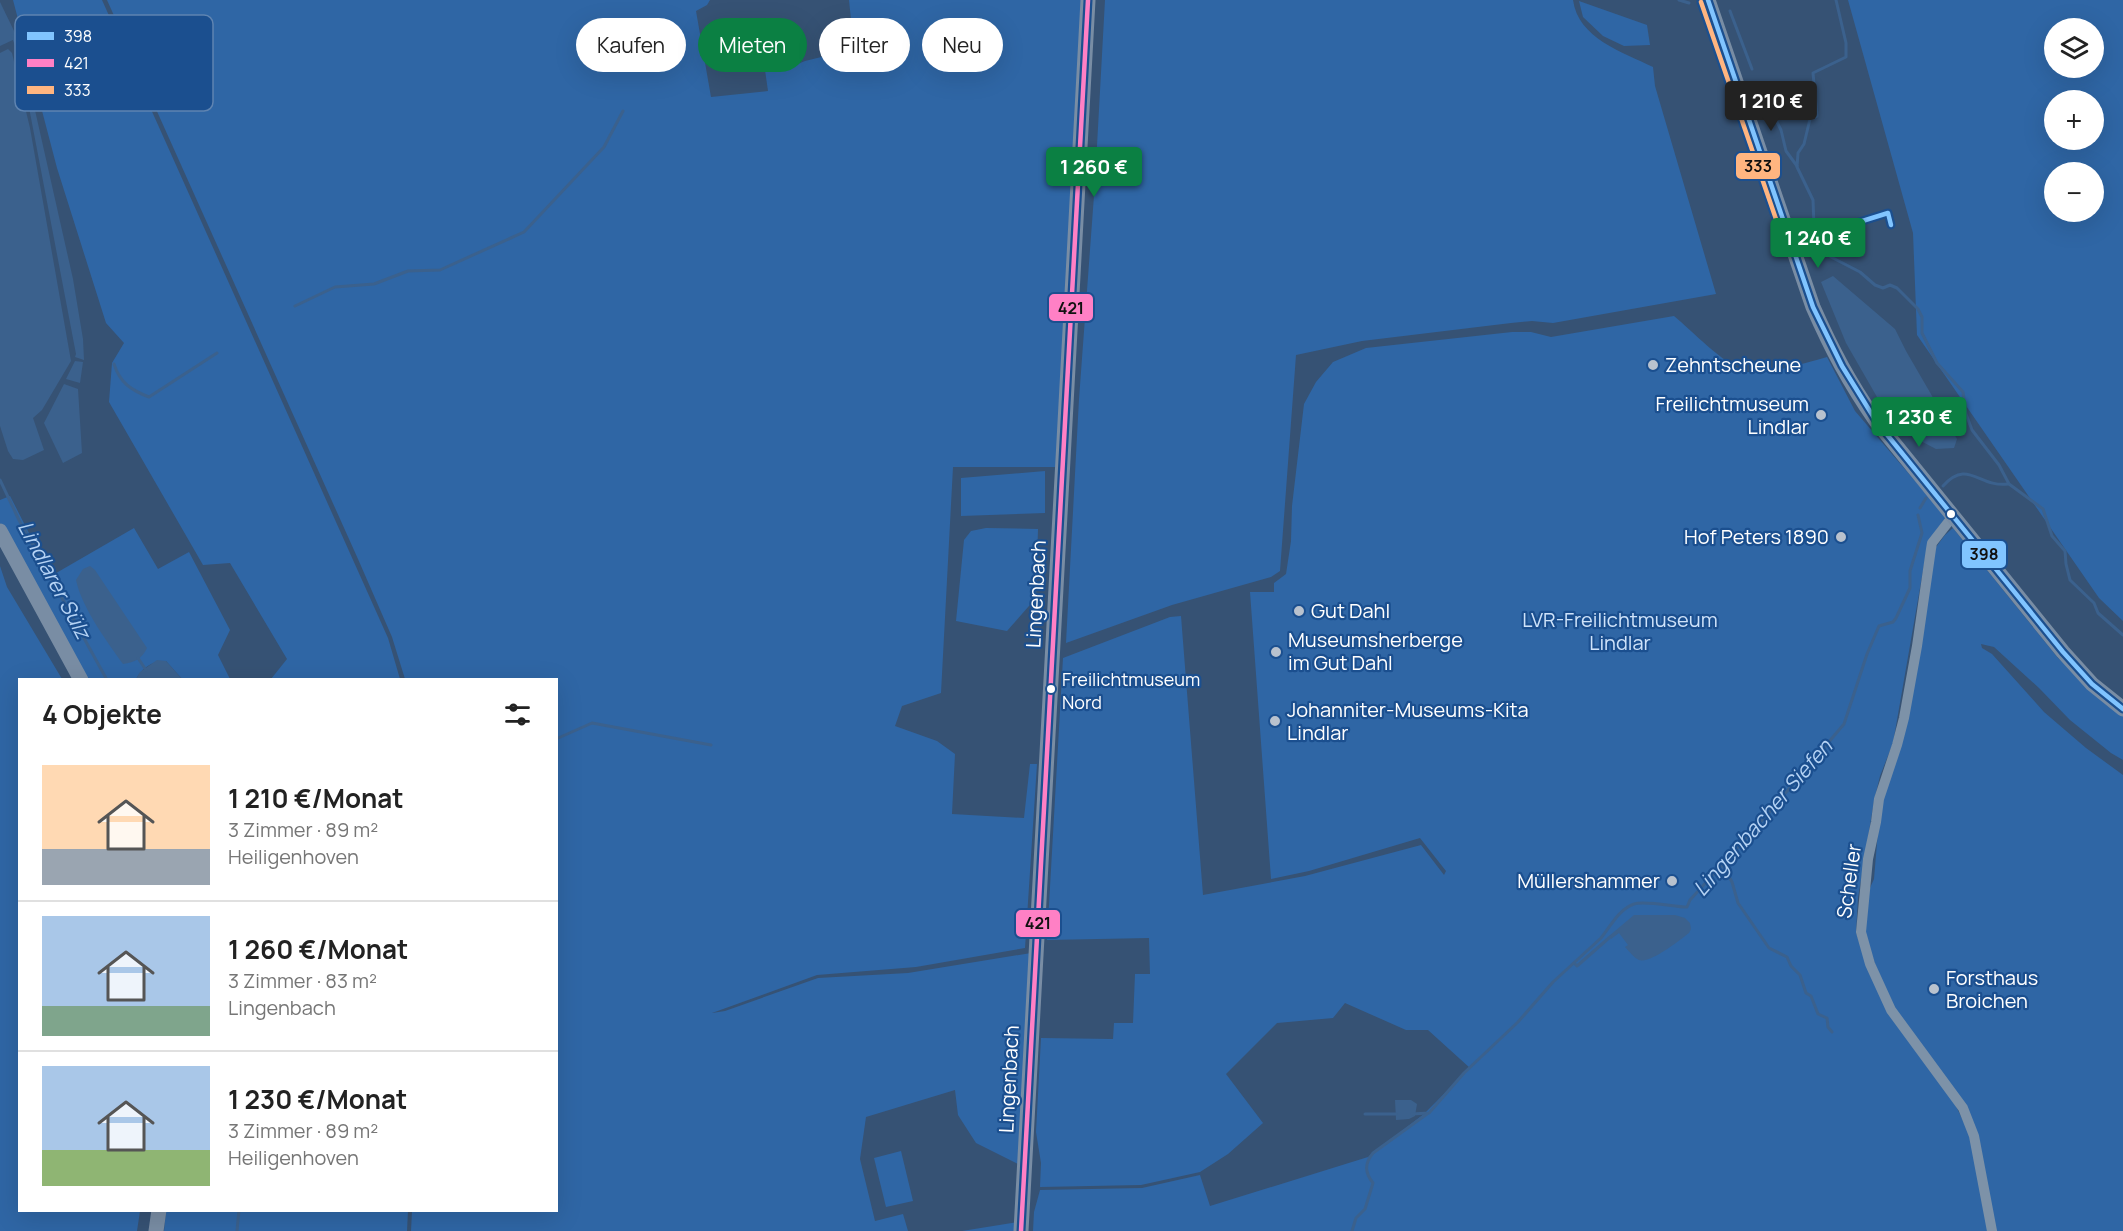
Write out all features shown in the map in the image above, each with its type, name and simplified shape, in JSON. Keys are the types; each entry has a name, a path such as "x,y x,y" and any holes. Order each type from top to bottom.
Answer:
{"street":[{"name":"Lingenbach","path":"1021,1231 1088,0"},
{"path":"1708,0 1814,307 1829,344 1849,381 1876,421 2063,652 2092,684 2123,709"},
{"name":"Scheller","path":"1953,516 1932,543 1904,718 1879,799 1868,859 1860,932 1870,964 1891,1010 1963,1108 1974,1136 1992,1231"},
{"path":"0,531 80,678"},
{"path":"156,1231 159,1212"}],"green space":[{"path":"13,0 102,0 109,15 17,15"},
{"path":"107,0 710,0 707,5 696,11 698,72 707,72 711,97 768,91 765,72 807,72 807,61 819,58 819,72 910,72 910,18 851,18 849,0 1084,0 1060,467 953,467 941,693 902,706 895,726 937,741 955,754 952,814 1024,818 1030,764 1037,764 1025,948 916,967 817,975 712,1013 725,1011 818,978 908,973 1031,953 1020,1165 976,1143 958,1115 955,1090 866,1117 860,1159 875,1221 903,1214 908,1231 411,1231 412,1212 558,1212 558,678 405,678 392,637 358,559 157,111 213,111 213,15 114,15"},
{"path":"1105,0 1573,0 1583,24 1592,34 1615,49 1653,67 1655,86 1716,294 1553,323 1532,321 1362,341 1296,355 1280,571 1271,577 1172,605 1066,643"},
{"path":"1848,0 2123,0 2123,621 2099,598 1917,335 1913,233"},
{"path":"1579,1 1647,25 1650,45 1624,46 1603,36 1583,17"},
{"path":"42,111 152,111 388,638 400,678 272,678 287,659 230,563 203,565 109,402 112,363 124,343 106,323 57,168"},
{"name":"LVR-Freilichtmuseum Lindlar","path":"1674,316 1717,354 1744,371 1773,371 1827,357 1855,411 1946,517 1928,542 1893,743 1880,776 1874,801 1858,898 1856,932 1867,966 1954,1102 1970,1135 1991,1231 1033,1231 1034,1212 1040,1190 1142,1188 1200,1175 1210,1206 1368,1157 1424,1114 1470,1068 1428,1030 1406,1030 1345,1003 1333,1018 1277,1023 1226,1074 1263,1123 1228,1154 1200,1172 1141,1185 1040,1187 1041,1163 1036,1132 1041,1038 1113,1039 1114,1023 1133,1023 1135,974 1150,974 1149,938 1047,940 1063,658 1170,617 1181,616 1203,895 1305,876 1421,845 1444,875 1446,871 1420,838 1309,871 1271,879 1250,592 1274,592 1274,583 1286,574 1304,404 1316,382 1333,362 1366,348 1512,332 1531,332 1551,337"},
{"path":"1045,471 1045,513 961,516 961,478"},
{"path":"10,496 51,576 134,528 158,569 189,552 230,630 218,655 230,678 181,678 166,661 148,666 137,678 85,678 64,643 0,523 0,500"},
{"path":"986,528 1038,529 1036,598 1007,631 956,621 964,540 971,531"},
{"path":"1953,528 2058,658 2123,715 2123,760 2070,720 1994,647 1981,644 1982,648 1992,654 2044,712 2086,748 2123,775 2123,1231 1994,1231 1964,1105 1895,1010 1864,932 1865,899 1874,879 1879,819 1936,547"},
{"path":"0,566 7,587 61,678 18,678 18,1212 140,1212 137,1231 0,1231"},
{"path":"901,1151 913,1201 886,1207 874,1158"},
{"path":"166,1212 408,1212 407,1231 164,1231"},
{"path":"1018,1222 1018,1231 962,1231"}],"shaded area":[{"path":"0,2 15,33 15,39 0,46"},
{"path":"8,49 12,53 15,66 15,111 26,111 30,128 71,361 42,410 33,418 44,450 23,460 13,459 0,426 0,53"},
{"path":"30,111 35,111 73,279 83,339 84,360 75,357"},
{"path":"1833,276 1895,329 1957,439 1954,448 1936,449 1913,437 1877,397 1846,343 1821,282"},
{"path":"75,361 83,362 80,383 66,379"},
{"path":"64,384 78,389 82,453 63,463 44,423"},
{"path":"90,566 95,570 147,648 143,655 135,661 123,664 95,624 83,602 76,580 83,569"},
{"path":"157,660 166,661 181,678 137,678 140,672"},
{"path":"1634,915 1675,915 1685,918 1690,923 1691,929 1665,951 1639,960 1625,947 1628,945 1619,933 1611,939 1609,936"},
{"path":"1395,1100 1411,1100 1417,1104 1415,1116 1396,1120"}],"waterway":[{"path":"1679,0 1689,3"},
{"path":"1836,0 1846,43 1846,57 1813,73 1817,116 1810,119 1804,144 1798,153 1797,167 1813,200 1814,226 1822,248 1831,257 1860,272 1875,285 1883,288 1890,285 1897,288 1918,309 1922,317 1922,333 1937,363 1963,392 1966,414 1972,430 1999,465 2009,484 2043,509 2052,536 2065,551 2070,580 2094,603 2098,613 2123,635"},
{"path":"1730,11 1752,69"},
{"path":"13,36 15,41"},
{"path":"295,306 335,287 374,284 408,271 440,270 524,232 604,147 623,111"},
{"path":"1776,120 1786,151 1797,166"},
{"path":"114,364 119,376 127,385 149,397 217,353"},
{"name":"Lingenbacher Siefen","path":"1943,486 1960,474 1998,484 2008,484"},
{"name":"Lindlarer Sülz","path":"0,480 19,520 106,678"},
{"name":"Lingenbacher Siefen","path":"1920,508 1926,498"},
{"name":"Lingenbacher Siefen","path":"1412,1114 1429,1113 1464,1073 1518,1022 1553,982 1601,938 1615,919 1629,906 1652,903 1687,907 1690,900 1766,816 1844,724 1867,654 1879,626 1893,622 1910,588 1910,571 1922,533 1918,515"},
{"path":"138,658 146,670"},
{"path":"558,738 592,723 711,745"},
{"path":"1722,864 1732,882 1738,903 1769,948 1787,957 1791,966 1800,975 1806,993 1811,996 1818,1014 1827,1018 1828,1027 1832,1032"},
{"path":"1574,963 1577,966 1610,937"},
{"name":"Lingenbacher Siefen","path":"1365,1114 1396,1114"},
{"name":"Lingenbacher Siefen","path":"1352,1231 1356,1218 1365,1209 1373,1183 1368,1176 1367,1168 1370,1157 1427,1114"},
{"name":"Lindlarer Sülz","path":"237,1231 239,1212"}],"transit line":[{"name":"421","path":"1021,1231 1088,0"},
{"name":"398","path":"1708,0 1813,307 1842,366 1876,421 2063,652 2092,684 2123,709"},
{"name":"333","path":"1701,2 1785,245"},
{"name":"398","path":"1792,243 1888,213 1891,225"},
{"name":"333","path":"1794,250 1846,234"}],"place":[{"name":"Zehntscheune","path":"1653,365"},
{"name":"Freilichtmuseum Lindlar","path":"1821,415"},
{"name":"Hof Peters 1890","path":"1841,537"},
{"name":"Gut Dahl","path":"1299,611"},
{"name":"Museumsherberge im Gut Dahl","path":"1276,652"},
{"name":"Freilichtmuseum Nord","path":"1051,689"},
{"name":"Johanniter-Museums-Kita Lindlar","path":"1275,721"},
{"name":"Müllershammer","path":"1672,881"},
{"name":"Forsthaus Broichen","path":"1934,989"}]}
